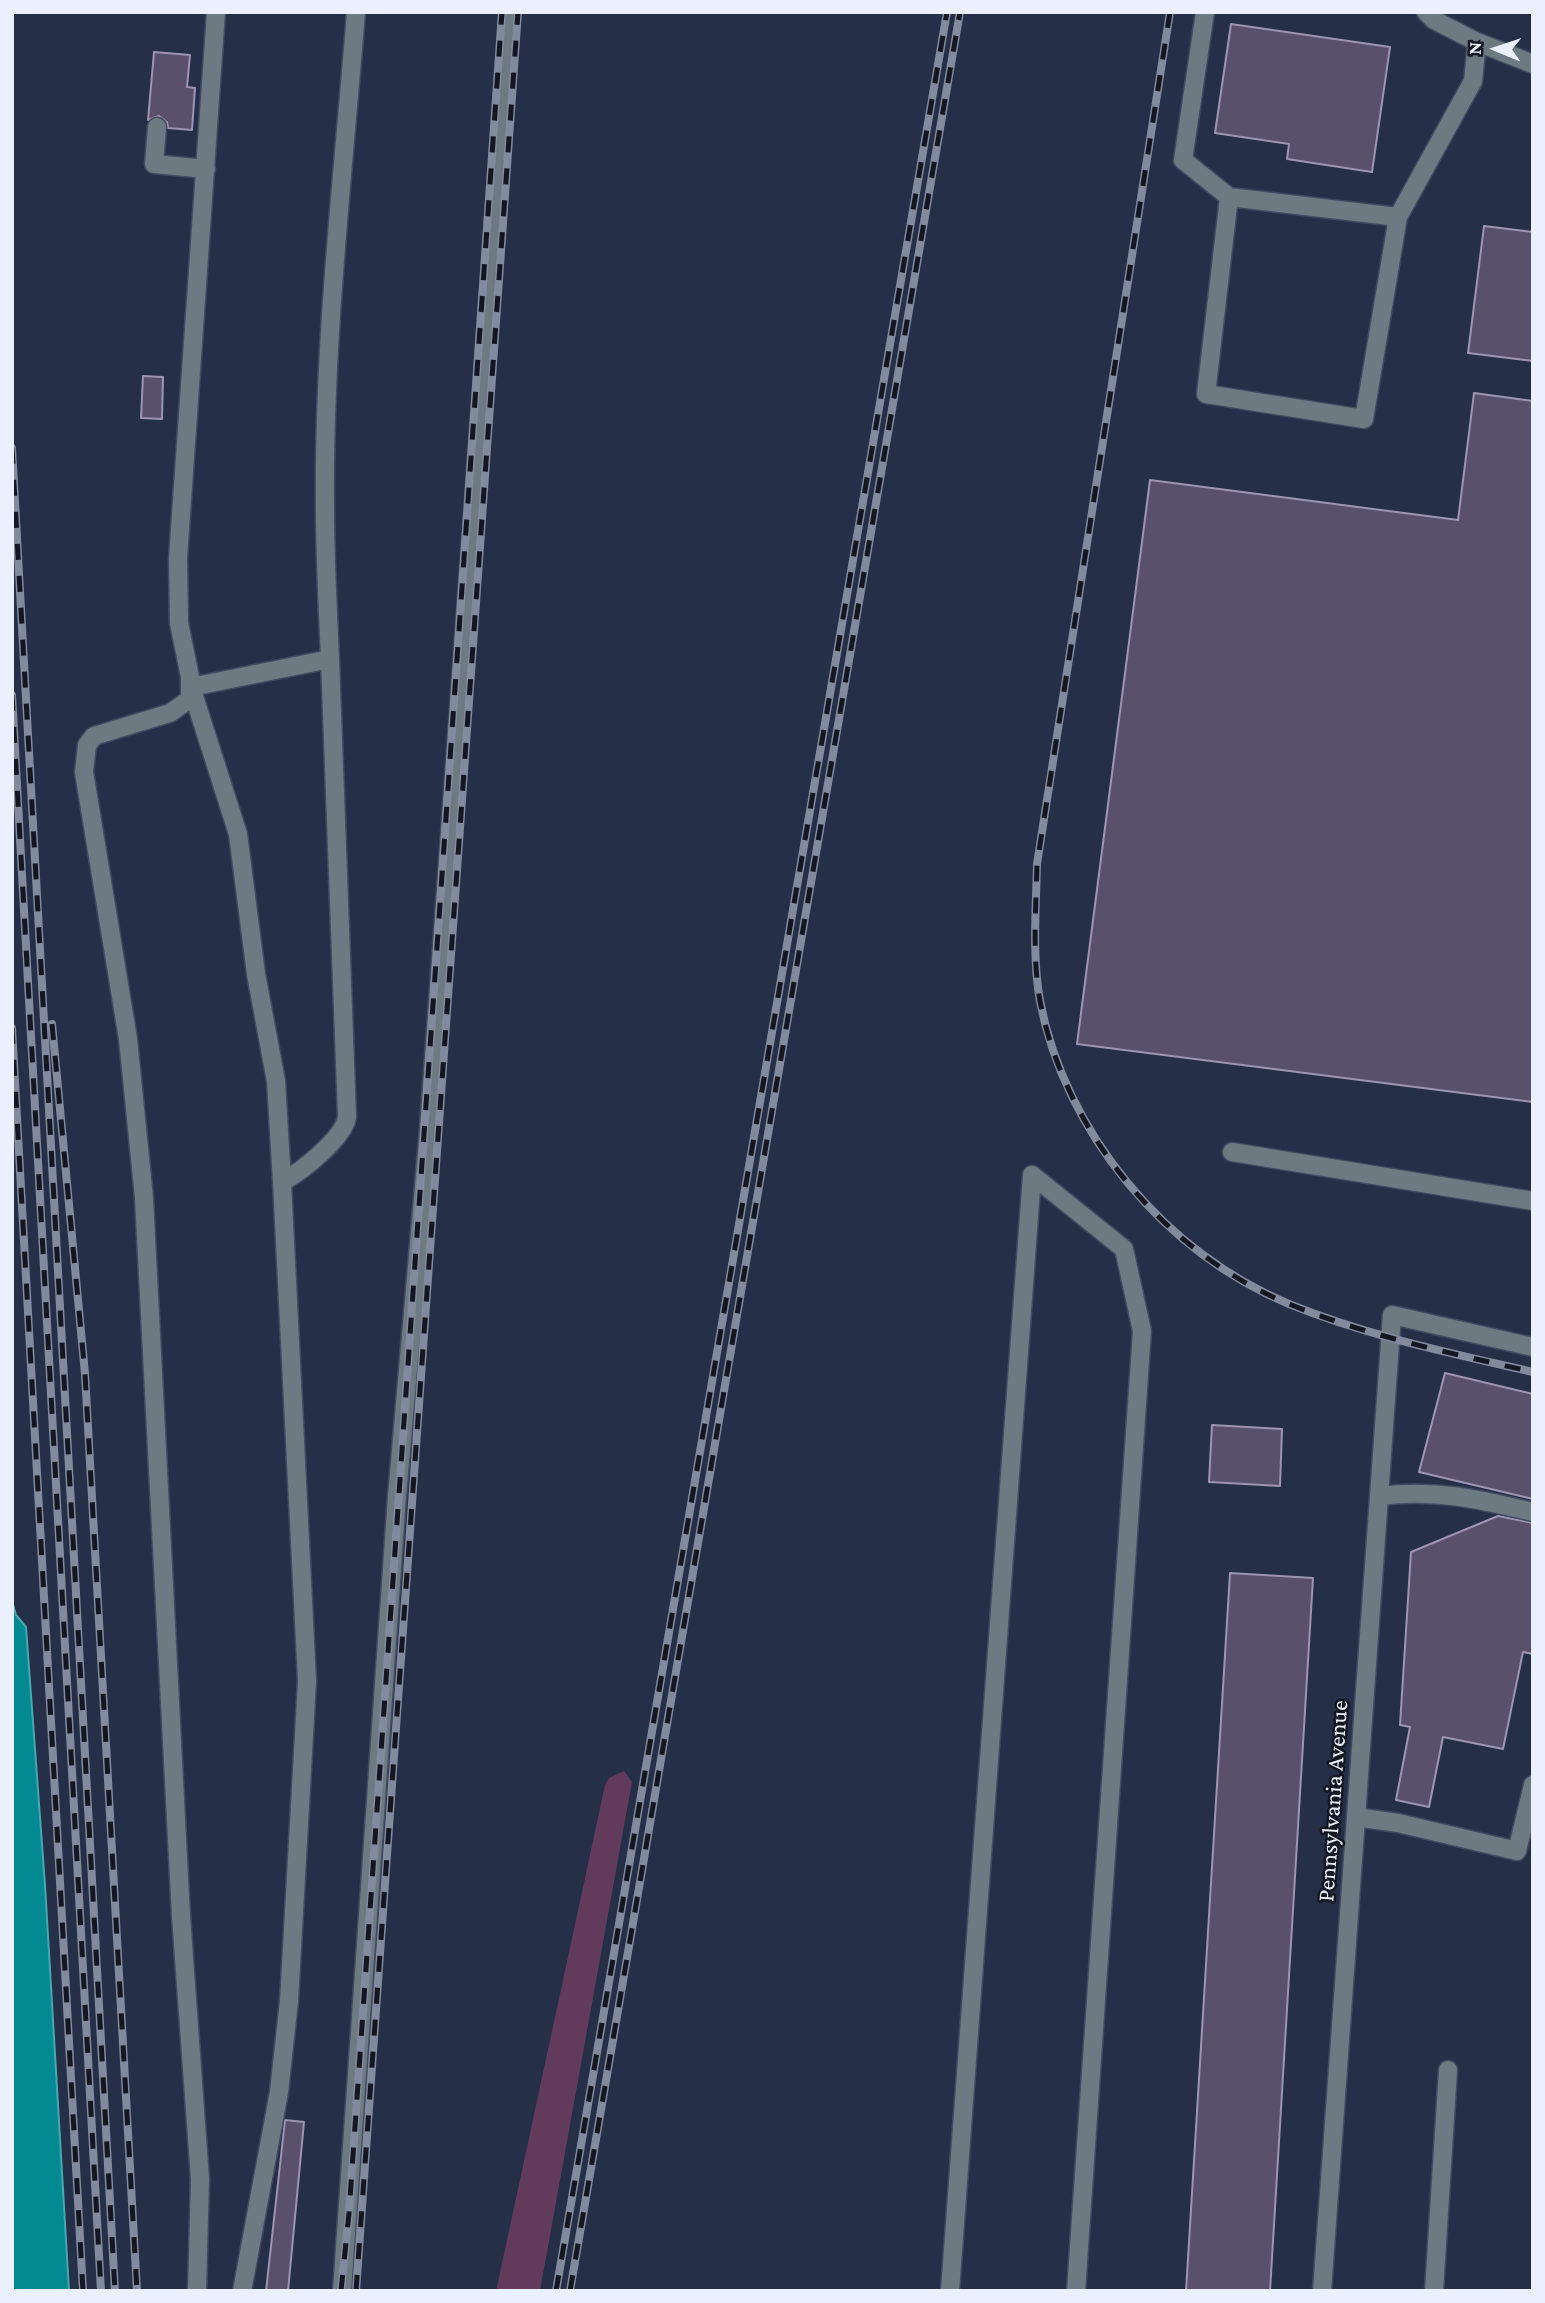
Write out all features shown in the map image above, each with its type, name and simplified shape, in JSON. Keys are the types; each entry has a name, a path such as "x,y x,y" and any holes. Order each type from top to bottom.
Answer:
{"street":[{"path":"216,12 178,558 179,623 191,687 238,834 256,974 276,1082 303,1598 307,1730 290,1987 281,2078 242,2291"},
{"path":"282,1182 296,1174 341,1132 347,1117 324,509 331,343 356,12"},
{"path":"342,2291 397,1496 430,1114 509,12"},
{"path":"1205,12 1183,160 1229,197 1398,217"},
{"path":"1426,12 1434,20 1477,42 1533,64"},
{"path":"1229,197 1206,394 1364,419 1398,217 1473,81 1477,42"},
{"path":"158,127 154,164 206,169"},
{"path":"191,687 330,659"},
{"path":"191,687 188,701 175,711 94,736 87,745 84,772 128,1039 144,1198 181,1916 200,2179 197,2291"},
{"path":"1232,1152 1533,1201"},
{"path":"950,2291 1032,1175 1124,1250 1142,1331 1076,2291"},
{"name":"Pennsylvania Avenue","path":"1322,2291 1392,1315 1533,1347"},
{"path":"1380,1496 1412,1492 1453,1494 1533,1512"},
{"path":"1356,1817 1398,1823 1517,1851 1533,1785"},
{"path":"1434,2291 1448,2070"}],"shaded area":[{"path":"12,1601 16,1615 26,1627 45,1885 69,2291 12,2291"},
{"path":"624,1771 632,1782 540,2291 496,2291 605,1785 609,1778"}],"building":[{"path":"1231,24 1390,47 1372,172 1287,159 1289,144 1215,133"},
{"path":"154,52 190,55 187,87 195,88 192,130 168,128 167,122 159,116 148,120"},
{"path":"1484,226 1533,232 1533,361 1468,353"},
{"path":"143,376 163,377 162,419 141,418"},
{"path":"1474,393 1533,401 1533,1102 1077,1044 1150,480 1458,520"},
{"path":"1445,1373 1533,1394 1533,1499 1419,1472"},
{"path":"1212,1425 1282,1429 1280,1486 1209,1482"},
{"path":"1498,1516 1533,1523 1533,1654 1523,1652 1503,1749 1443,1737 1429,1807 1396,1800 1410,1727 1400,1725 1411,1552"},
{"path":"1230,1573 1313,1578 1270,2291 1186,2291"},
{"path":"285,2120 304,2122 288,2291 266,2291"}],"railway":[{"path":"341,2291 349,2213 502,12"},
{"path":"356,2291 518,12"},
{"path":"556,2291 947,12"},
{"path":"570,2291 960,12"},
{"path":"1170,12 1037,864 1036,967 1040,1001 1053,1050 1072,1096 1097,1141 1127,1182 1162,1220 1201,1254 1244,1282 1319,1315 1409,1343 1533,1372"},
{"path":"12,448 115,2291"},
{"path":"12,695 101,2291"},
{"path":"52,1024 85,1374 137,2291"},
{"path":"12,1028 83,2291"}]}
